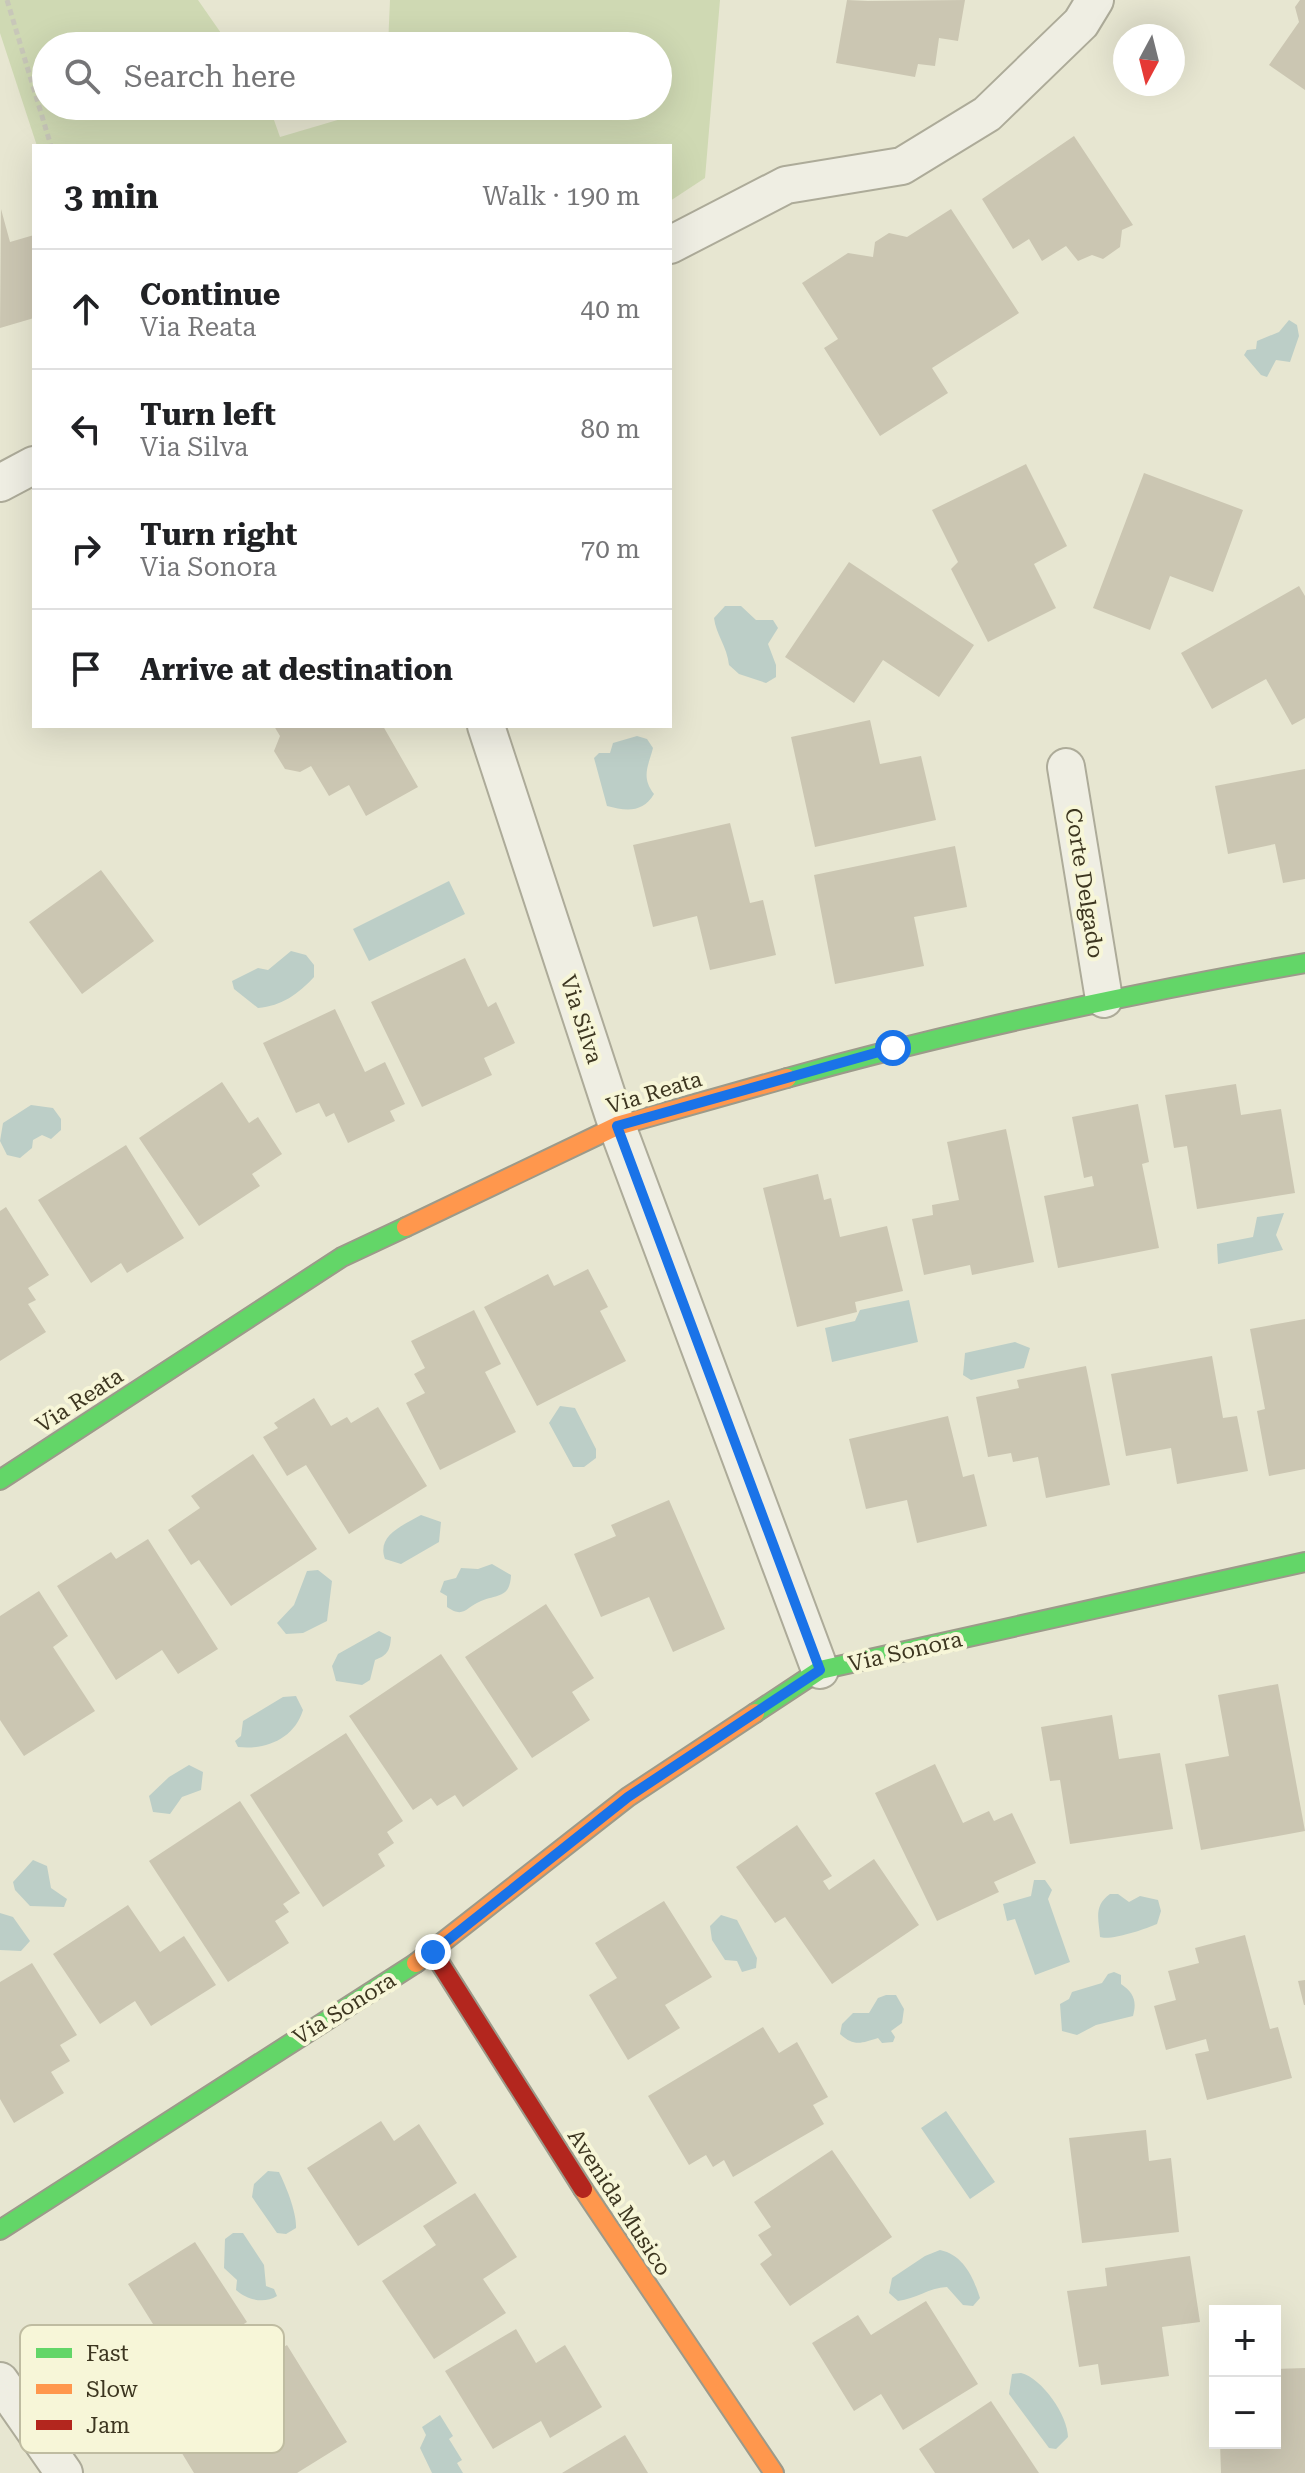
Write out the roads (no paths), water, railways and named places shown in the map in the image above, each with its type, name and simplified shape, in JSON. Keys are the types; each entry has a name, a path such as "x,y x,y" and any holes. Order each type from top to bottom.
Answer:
{"street":[{"path":"672,244 786,185 902,166 987,114 1081,23 1095,0"},
{"path":"0,483 32,466"},
{"name":"Via Silva","path":"487,728 617,1126 820,1670"},
{"name":"Corte Delgado","path":"1066,767 1104,999"},
{"name":"Via Reata","path":"0,1480 342,1257 617,1126 893,1048 1104,999 1305,963"},
{"name":"Via Sonora","path":"0,2230 433,1952 628,1797 820,1670 1305,1562"},
{"name":"Avenida Musico","path":"433,1952 611,2234 774,2473"},
{"path":"0,2381 20,2410"},
{"path":"50,2453 64,2473"}]}
